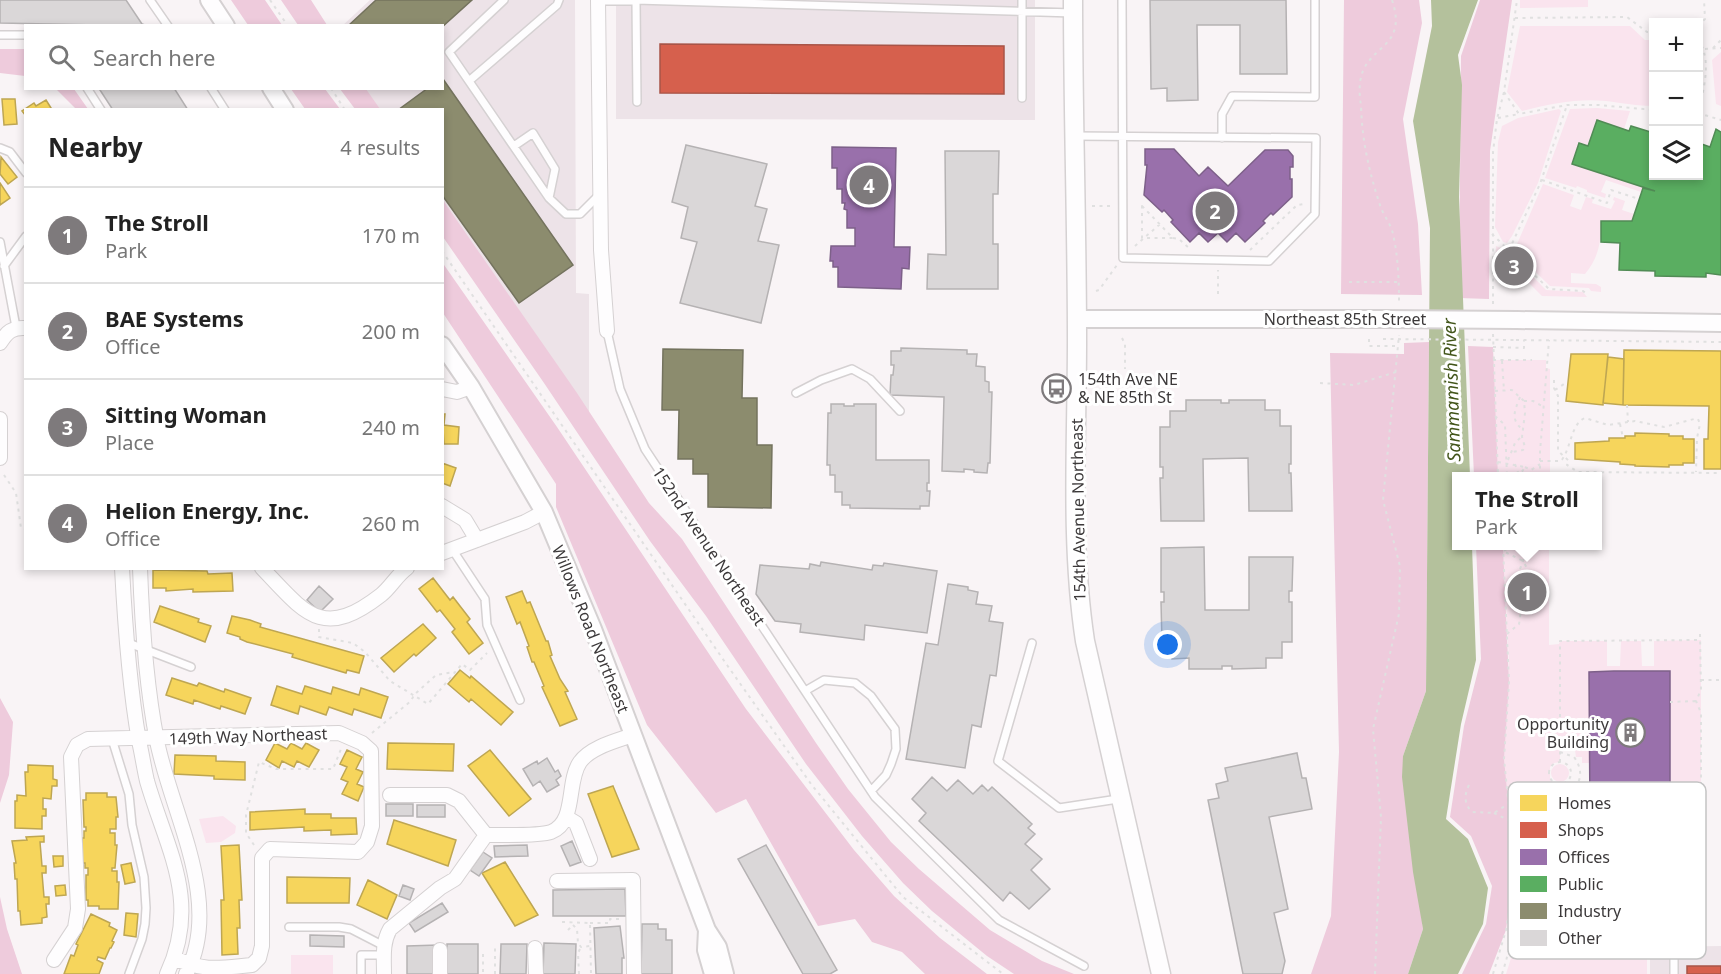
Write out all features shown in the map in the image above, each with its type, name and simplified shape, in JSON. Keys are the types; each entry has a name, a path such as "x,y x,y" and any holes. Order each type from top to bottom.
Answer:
{"main road":[{"name":"154th Avenue Northeast","path":"1073,7 1077,319 1076,531 1080,608 1085,642 1161,974"}],"street":[{"path":"209,0 225,24"},
{"name":"152nd Avenue Northeast","path":"598,0 601,250 607,332"},
{"path":"272,90 284,108"},
{"name":"Northeast 85th Street","path":"1077,319 1383,319 1721,323"},
{"path":"0,343 5,334 21,328"},
{"name":"Willows Road Northeast","path":"444,348 471,387 544,512 593,629 707,930 718,947 725,974"},
{"path":"444,389 457,392 471,387"},
{"path":"0,419 0,458"},
{"path":"444,507 465,520 477,540"},
{"path":"447,551 544,512"},
{"path":"122,570 125,642 139,738 147,780 174,859 181,897 180,931 174,958 166,974"},
{"path":"140,570 140,597 156,739 164,774 196,879 199,907 198,936 188,970"},
{"path":"264,570 305,612 318,618 336,618 353,612 382,594 406,570"},
{"name":"149th Way Northeast","path":"156,739 339,733 362,743 371,752 372,826 367,842 358,852 270,849 262,858"},
{"path":"486,835 550,833 560,826 566,817 575,772 581,761 594,750 633,735"},
{"path":"54,960 75,928 78,909 71,757 77,745 88,739 156,739"},
{"path":"390,795 447,795 459,801 486,835"},
{"path":"566,817 576,823 590,859"},
{"path":"384,974 385,937 390,929 440,888 455,879 486,835"},
{"path":"174,958 188,970 252,965 259,958 262,946 262,858"},
{"path":"557,881 633,880 634,974"},
{"name":"Willows Road Northeast","path":"707,930 706,950 713,974"},
{"path":"535,948 536,974"},
{"path":"440,950 440,974"}],"lane":[{"path":"150,0 167,24"},
{"path":"504,0 449,52 549,198 566,214 580,214 602,192"},
{"path":"469,81 559,0"},
{"path":"598,0 1022,13 1073,7"},
{"path":"636,0 638,102"},
{"path":"1022,0 1022,98"},
{"path":"1074,136 1121,137 1222,138 1316,138 1315,214 1269,261 1123,258 1121,137 1122,0"},
{"path":"1222,138 1222,114 1232,96 1315,97 1315,0"},
{"path":"0,35 24,35"},
{"path":"88,90 100,108"},
{"path":"212,90 224,108"},
{"path":"514,146 533,133 555,169 549,198"},
{"path":"0,148 10,152 24,170"},
{"path":"4,266 24,239"},
{"path":"0,242 4,266 21,328"},
{"name":"152nd Avenue Northeast","path":"607,332 620,388 645,449 871,791 999,920 1084,966"},
{"path":"796,393 821,380 852,369 870,379 900,411"},
{"path":"447,551 485,599 487,625 520,700"},
{"path":"125,642 191,667"},
{"path":"1032,643 998,761 1059,808 1121,799"},
{"path":"805,691 824,680 855,683 871,696 895,729 896,749 891,764 886,775 871,791"},
{"path":"112,739 129,794 132,825 144,877 145,924 129,974"},
{"path":"289,927 351,929 384,950"},
{"path":"361,974 361,955 384,950"}],"path":[{"path":"270,0 287,24"},
{"path":"1392,0 1397,20 1392,38 1365,65 1360,83 1362,127 1367,161 1381,207 1393,232 1399,303"},
{"path":"1493,306 1493,152 1517,0"},
{"path":"1703,21 1705,19 1704,0"},
{"path":"1515,18 1627,17 1649,32"},
{"path":"1713,48 1721,40"},
{"path":"1703,46 1707,61 1703,88"},
{"path":"1705,49 1721,48"},
{"path":"332,90 344,108"},
{"path":"1504,92 1519,114"},
{"path":"1497,118 1567,105 1599,105 1649,110"},
{"path":"1509,250 1542,180 1567,105"},
{"path":"1703,115 1721,120"},
{"path":"1542,180 1607,203 1611,190 1639,199"},
{"path":"1250,250 1297,205 1305,204"},
{"path":"1091,206 1113,206"},
{"path":"1135,206 1142,206 1173,238"},
{"path":"1142,206 1142,238"},
{"path":"1133,248 1160,224"},
{"path":"1492,234 1549,289 1583,291 1588,295"},
{"path":"1142,238 1179,239 1189,249 1199,249"},
{"path":"444,254 727,665 812,784 903,897 1003,974"},
{"path":"1098,291 1118,262"},
{"path":"1218,267 1218,294"},
{"path":"1349,282 1399,282"},
{"path":"1375,974 1381,817 1373,729 1399,614 1400,566 1383,500 1399,346 1399,325"},
{"path":"1493,327 1498,472"},
{"path":"1122,338 1125,344 1125,369"},
{"path":"1369,339 1369,346 1399,346"},
{"path":"1383,339 1721,342"},
{"path":"1493,347 1524,348 1524,340"},
{"path":"1540,472 1549,340"},
{"path":"1493,360 1532,360"},
{"path":"1502,361 1504,390"},
{"path":"1320,383 1354,385 1396,371"},
{"path":"1554,380 1558,396 1558,449 1569,461 1567,465 1578,472"},
{"path":"1555,390 1564,384"},
{"path":"1495,391 1512,390 1524,401 1526,413 1522,437 1525,444 1523,450 1512,452"},
{"path":"1520,397 1514,417 1515,422 1522,429"},
{"path":"1524,401 1533,401 1544,407"},
{"path":"1627,405 1628,422"},
{"path":"1495,416 1505,425 1507,472"},
{"path":"1540,462 1561,461 1565,457 1577,423 1585,418 1601,424 1643,422 1664,427 1689,420 1698,420 1700,424 1697,438 1696,473"},
{"path":"1620,424 1623,438"},
{"path":"1507,463 1515,443 1522,437"},
{"path":"1498,462 1515,464 1531,470 1537,468 1540,462"},
{"path":"1515,464 1518,472"},
{"path":"1522,472 1525,467"},
{"path":"1602,472 1721,473"},
{"path":"4,475 16,493 19,522 21,528 24,529"},
{"path":"1525,596 1519,589 1517,581 1527,550"},
{"path":"1503,551 1523,561 1528,570 1528,589 1519,624 1508,634"},
{"path":"1494,813 1508,804 1504,759 1509,682 1503,551"},
{"path":"318,618 319,636 353,643 365,652 390,681 428,704 462,664 470,670 481,657"},
{"path":"1700,634 1701,690 1696,701 1701,713 1701,782"},
{"path":"1560,762 1560,642 1701,640"},
{"path":"372,733 411,701 414,695 436,675 454,672"},
{"path":"1701,680 1721,680"},
{"path":"1670,702 1696,701"},
{"path":"262,858 246,832 246,815 259,762 276,769 333,769 343,744"},
{"path":"1560,752 1574,757 1581,770 1578,782"},
{"path":"1553,782 1549,773 1554,763 1560,762 1566,763 1571,773 1567,782"},
{"path":"1469,785 1466,792 1467,807 1472,812 1494,813 1508,820"},
{"path":"1493,974 1508,915"},
{"path":"562,922 610,923 610,919 633,919"},
{"path":"590,922 591,974"},
{"path":"568,930 573,924"},
{"path":"573,924 577,929 578,943 581,947"},
{"path":"495,946 495,974"},
{"path":"581,947 590,946"},
{"path":"579,974 578,953 581,947"},
{"path":"1502,974 1508,952"},
{"path":"483,954 483,974"}],"shaded area":[{"path":"231,0 265,0 281,24 247,24"},
{"path":"281,0 311,0 326,24 297,24"},
{"path":"370,0 575,0 576,293 589,294 589,415 444,210 444,108 371,108 359,90 444,90 444,24 344,24"},
{"path":"616,0 1035,0 1035,120 616,119"},
{"path":"1344,0 1419,0 1422,23 1403,119 1418,224 1422,295 1341,294"},
{"path":"1480,0 1512,0 1490,151 1489,299 1459,298 1461,56"},
{"path":"1520,0 1588,0 1588,7 1520,8"},
{"path":"1520,26 1630,26 1645,40 1649,40 1649,106 1585,100 1522,111 1507,92"},
{"path":"0,49 24,49 24,76 0,73"},
{"path":"1721,52 1721,106 1716,104 1712,60"},
{"path":"57,90 75,90 87,108 75,108"},
{"path":"292,90 326,90 339,108 304,108"},
{"path":"341,90 367,90 379,108 354,108"},
{"path":"1597,108 1630,111 1624,129 1597,120 1588,146 1579,143 1655,192 1643,188 1641,192 1606,180 1601,192 1606,194 1605,198 1577,186 1576,188 1545,178 1570,109"},
{"path":"1559,109 1561,111 1538,183 1512,236 1507,243 1503,242 1495,227 1498,142 1502,126 1518,118"},
{"path":"1543,184 1574,195 1570,206 1581,210 1586,197 1593,199 1592,203 1611,209 1615,201 1614,197 1625,201 1622,210 1634,214 1632,221 1601,221 1600,243 1593,262 1585,274 1571,273 1571,283 1596,284 1601,287 1601,292 1591,291 1589,288 1550,286 1514,251"},
{"path":"444,202 577,393 649,503 682,539 848,789 891,842 990,930 1042,961 1074,974 1014,974 987,956 932,911 903,883 862,836 806,764 706,616 650,541 444,238"},
{"path":"1496,246 1508,251 1546,290 1583,292 1587,297 1542,296 1529,283 1499,281"},
{"path":"444,265 557,427 746,709 854,850 894,896 940,938 987,974 925,974 902,952 872,942 855,919 818,926 746,799 716,813 647,725 556,507 556,484 444,315"},
{"path":"1429,342 1426,691 1403,756 1423,929 1408,974 1311,974 1331,916 1339,752 1330,353 1404,354 1404,343"},
{"path":"1468,346 1493,347 1498,472 1474,472"},
{"path":"1493,360 1546,360 1546,368 1550,369 1550,472 1498,472"},
{"path":"1476,550 1503,550 1509,682 1504,759 1508,799 1508,915 1506,930 1489,974 1462,974 1486,924 1492,886 1471,836 1450,817 1464,726 1481,659"},
{"path":"1503,550 1549,550 1549,645 1559,644 1560,641 1607,641 1607,666 1620,666 1621,641 1641,641 1642,666 1654,666 1654,641 1701,640 1701,782 1670,782 1670,671 1589,672 1590,763 1582,763 1582,757 1576,757 1575,750 1560,750 1560,762 1550,767 1550,779 1553,782 1508,782 1508,799 1504,759 1509,664"},
{"path":"0,698 13,722 9,775 0,803"},
{"path":"1560,764 1566,767 1569,773 1566,779 1560,782 1554,779 1551,773 1554,767"},
{"path":"223,816 236,826 235,833 221,842 206,843 199,819"},
{"path":"0,897 7,929 22,974 0,974"},
{"path":"1706,946 1721,946 1721,974 1650,974 1650,959 1706,959"},
{"path":"291,955 333,955 333,974 291,974"},
{"path":"1511,959 1647,959 1647,974 1506,974"}],"water":[{"name":"Sammamish River","path":"1431,0 1478,0 1458,55 1462,85 1459,197 1470,472 1452,472 1452,550 1472,550 1476,660 1461,724 1446,819 1468,839 1488,888 1483,924 1458,974 1408,974 1423,929 1413,872 1402,777 1403,756 1426,691 1430,228 1413,121 1432,26"}],"building: Homes":[{"path":"2,99 15,99 17,124 4,125"},
{"path":"46,100 51,108 26,108 34,103 36,106"},
{"path":"1,157 17,177 8,184 0,174"},
{"path":"0,183 10,198 0,205"},
{"path":"1624,350 1721,351 1721,469 1704,469 1704,439 1708,439 1709,406 1623,405"},
{"path":"1571,354 1608,354 1603,405 1566,401"},
{"path":"1608,357 1624,359 1623,405 1603,403"},
{"path":"444,425 459,427 458,444 444,444"},
{"path":"1635,433 1669,434 1669,436 1683,436 1683,439 1694,439 1694,463 1669,465 1669,467 1635,466 1620,464 1620,462 1575,459 1575,443 1609,441 1609,438 1635,436"},
{"path":"444,464 456,468 450,486 444,484"},
{"path":"153,570 207,571 208,574 232,573 233,591 193,592 193,589 166,591 166,588 153,588"},
{"path":"433,578 450,600 453,597 470,619 467,622 483,643 469,654 452,632 455,629 440,610 437,612 419,589"},
{"path":"522,591 527,603 530,602 546,641 548,641 552,655 550,656 568,691 565,692 577,719 560,726 542,687 544,686 534,662 532,662 520,622 517,624 506,597"},
{"path":"160,606 199,619 198,622 211,626 205,642 154,622"},
{"path":"232,616 261,624 260,627 364,656 359,673 347,670 346,673 292,657 293,654 240,639 240,637 227,633"},
{"path":"423,624 436,638 394,672 381,658"},
{"path":"460,670 470,678 471,676 513,712 501,725 471,699 469,702 448,684"},
{"path":"172,678 197,686 199,683 224,692 225,689 251,698 245,714 194,700 193,704 166,695"},
{"path":"277,686 302,694 305,686 331,694 333,687 359,695 361,688 388,697 381,718 354,709 352,715 329,707 326,715 300,706 298,714 271,705"},
{"path":"275,743 287,749 291,743 302,749 306,743 319,750 309,767 297,761 294,767 282,761 279,768 266,760"},
{"path":"388,743 454,744 453,771 387,769"},
{"path":"347,750 362,757 356,769 363,772 357,784 364,787 358,801 342,794 348,782 341,779 347,767 340,764"},
{"path":"490,750 531,799 509,816 468,766"},
{"path":"175,755 216,756 216,761 245,762 245,780 174,774"},
{"path":"28,765 53,766 53,779 57,780 57,786 52,786 51,799 43,798 43,809 46,809 46,816 42,816 42,829 15,828 15,801 17,801 17,795 26,796 25,772 28,772"},
{"path":"613,786 639,849 612,857 588,794"},
{"path":"86,793 107,793 107,797 116,797 118,817 116,817 116,829 110,829 110,833 115,833 115,845 117,845 115,868 112,868 112,871 117,871 117,882 119,882 118,909 99,909 99,906 88,906 88,900 86,900 88,868 85,868 85,863 82,863 82,838 86,831 83,800 86,800"},
{"path":"305,809 305,814 331,814 331,818 356,818 357,834 331,835 331,830 304,831 304,827 250,830 250,812"},
{"path":"394,820 456,840 448,866 387,844"},
{"path":"44,836 44,842 40,842 42,866 46,866 46,873 42,873 44,897 49,897 49,904 46,904 47,917 42,918 42,923 21,925 12,841"},
{"path":"239,845 242,900 239,900 238,954 222,955 221,900 224,900 221,846"},
{"path":"53,856 63,856 63,866 54,867"},
{"path":"505,862 538,915 515,926 482,873"},
{"path":"131,863 135,882 125,884 121,865"},
{"path":"287,877 350,878 349,903 287,903"},
{"path":"368,880 397,895 387,919 357,905"},
{"path":"65,885 66,895 56,896 55,886"},
{"path":"126,913 138,914 136,937 124,935"},
{"path":"91,914 110,923 109,926 117,930 112,941 114,942 105,959 98,957 97,960 103,963 99,974 64,974 71,955 74,956 78,945 76,944"}],"building: Shops":[{"path":"660,44 1004,46 1004,94 660,93"},
{"path":"1687,966 1721,966 1721,974 1687,974"}],"building: Offices":[{"path":"832,147 896,148 894,247 910,247 909,269 902,268 901,289 838,287 838,267 833,267 833,261 830,261 831,246 855,246 855,228 847,228 847,210 844,209 845,203 842,203 842,189 837,189 837,168 832,168"},
{"path":"1145,149 1174,149 1199,176 1208,167 1228,186 1265,150 1288,150 1293,156 1293,167 1290,167 1292,197 1273,215 1271,213 1263,221 1265,223 1245,242 1236,233 1227,242 1218,233 1208,242 1199,233 1190,242 1171,222 1173,220 1164,210 1162,212 1144,195 1147,165 1145,165"},
{"name":"Opportunity Building","path":"1670,671 1670,782 1590,782 1589,672"}],"building: Public":[{"path":"1597,120 1629,131 1631,126 1649,131 1649,180 1703,180 1703,144 1710,147 1716,129 1721,132 1721,275 1706,273 1706,277 1655,276 1655,271 1619,270 1620,243 1601,242 1601,221 1632,221 1643,188 1655,191 1572,164 1579,143 1588,146"}],"building: Industry":[{"path":"376,0 472,0 444,25 350,24"},
{"path":"444,80 573,265 519,303 444,198 444,108 401,108 425,90 444,90"},
{"path":"663,349 743,350 742,398 757,398 757,445 772,445 771,508 708,507 708,474 693,474 693,459 678,459 679,410 662,410"}],"building: Other":[{"path":"0,0 126,0 142,24 49,24 0,23"},
{"path":"1150,0 1286,0 1287,74 1240,74 1240,25 1197,25 1198,100 1167,101 1167,88 1151,89"},
{"path":"100,90 175,90 187,108 112,108"},
{"path":"686,145 767,164 755,206 767,209 758,241 779,245 761,323 680,303 697,242 681,238 688,207 672,202"},
{"path":"945,151 999,151 998,194 993,194 993,244 998,244 998,289 927,289 928,254 946,255"},
{"path":"901,348 967,350 967,354 977,354 976,366 985,367 985,381 989,382 989,392 992,392 990,463 988,463 987,473 964,469 964,472 942,471 944,397 890,395 894,365 891,365 891,351 901,351"},
{"path":"1186,400 1221,400 1221,403 1229,403 1229,400 1265,400 1265,410 1280,410 1280,426 1291,426 1289,473 1291,473 1292,511 1249,511 1248,458 1203,459 1204,521 1161,521 1160,478 1163,478 1163,467 1160,467 1160,427 1170,427 1170,411 1186,411"},
{"path":"831,404 854,406 854,404 876,404 876,460 929,460 927,491 930,491 929,506 920,506 920,509 850,508 850,505 842,505 842,492 835,492 835,475 830,475 830,465 827,465 828,413 831,413"},
{"path":"1204,547 1205,610 1249,610 1249,557 1293,557 1292,591 1289,591 1289,602 1292,602 1292,642 1282,642 1282,658 1266,658 1266,668 1232,669 1232,666 1222,666 1222,669 1189,669 1189,658 1172,659 1172,643 1162,643 1161,602 1164,602 1164,592 1161,592 1161,548"},
{"path":"821,562 872,570 873,565 883,566 884,563 937,571 927,633 865,625 864,640 800,632 801,624 775,621 756,594 760,565 809,569 810,564 820,566"},
{"path":"948,584 968,587 968,590 978,592 976,604 992,606 989,621 1003,623 996,676 990,675 981,727 972,725 965,768 906,759 926,643 938,645"},
{"path":"319,586 333,599 320,612 307,600"},
{"path":"1297,753 1302,778 1306,778 1312,809 1269,817 1288,909 1274,913 1285,961 1282,974 1243,974 1208,800 1219,798 1216,784 1228,781 1225,768"},
{"path":"547,758 555,772 558,770 561,776 556,780 559,785 547,792 540,781 533,786 523,769"},
{"path":"932,777 947,791 958,780 973,794 982,785 988,791 992,787 1032,824 1028,828 1035,834 1025,844 1042,859 1031,870 1050,889 1029,909 1010,892 1003,901 919,821 926,813 912,799"},
{"path":"386,804 413,804 413,816 386,816"},
{"path":"417,805 445,805 445,817 417,817"},
{"path":"572,841 581,862 570,866 561,846"},
{"path":"527,845 528,856 495,857 494,846"},
{"path":"766,845 837,970 830,974 803,974 738,859"},
{"path":"483,852 492,858 479,876 470,870"},
{"path":"403,885 414,889 410,900 399,896"},
{"path":"625,889 626,916 553,916 553,890"},
{"path":"442,903 448,912 415,932 409,923"},
{"path":"642,924 658,924 658,929 666,929 666,940 672,940 672,974 641,974"},
{"path":"620,926 624,958 622,958 622,974 596,974 594,928"},
{"path":"310,935 344,936 344,947 310,946"},
{"path":"544,943 576,944 575,974 543,974"},
{"path":"447,944 478,944 478,974 447,974"},
{"path":"501,944 527,944 526,974 500,974"},
{"path":"438,945 438,974 407,974 407,946"}],"place":[{"name":"Helion Energy, Inc.","path":"869,185"},
{"name":"BAE Systems","path":"1215,211"},
{"name":"Sitting Woman","path":"1514,266"},
{"name":"154th Ave NE & NE 85th St","path":"1057,388"},
{"name":"The Stroll","path":"1527,592"},
{"name":"Opportunity Building","path":"1630,733"}]}
